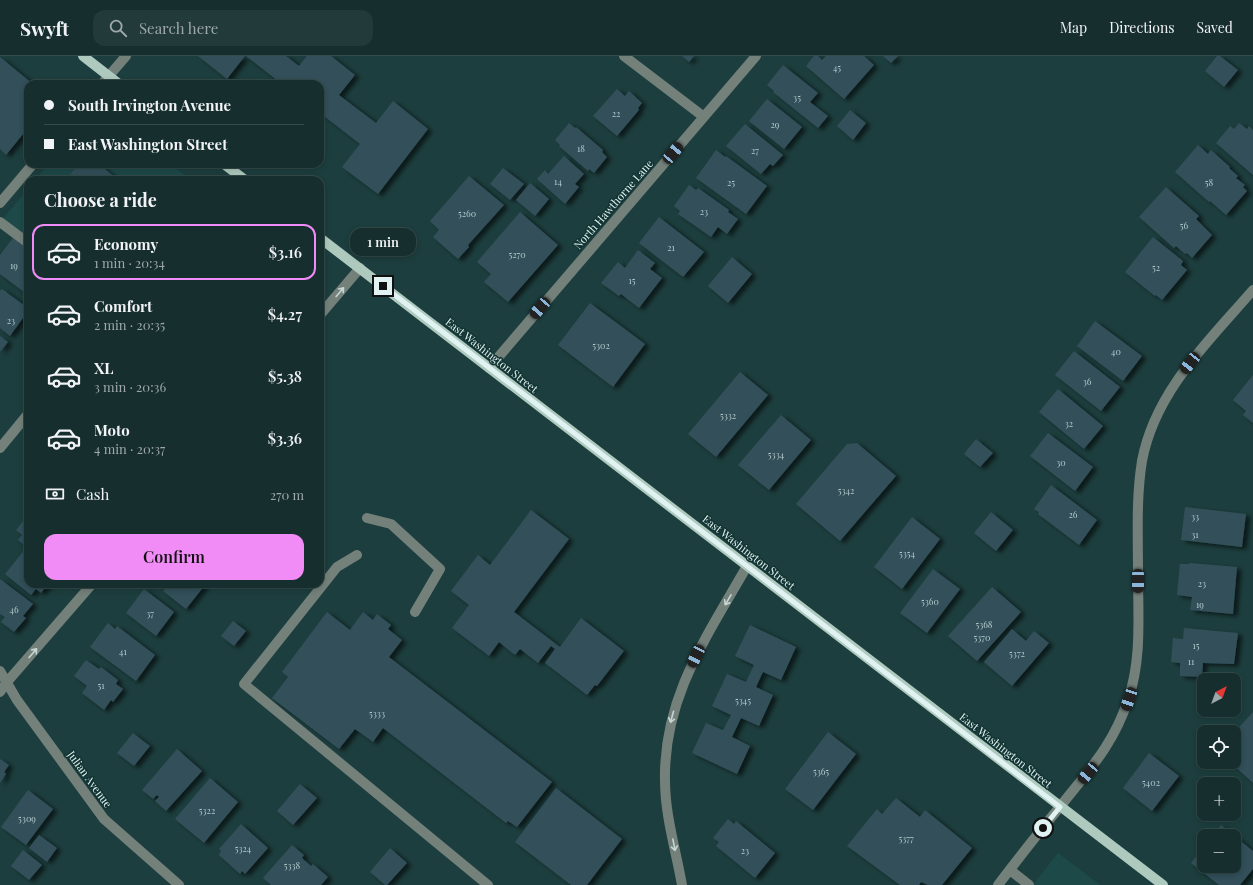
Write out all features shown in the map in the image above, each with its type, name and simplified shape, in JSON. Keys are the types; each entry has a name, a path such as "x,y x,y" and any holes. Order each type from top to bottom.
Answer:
{"main road":[{"path":"83,56 114,80"},
{"path":"229,168 240,176"},
{"name":"East Washington Street","path":"324,241 1163,885"}],"street":[{"path":"106,80 126,56"},
{"path":"624,56 704,117"},
{"name":"North Hawthorne Lane","path":"489,368 756,56"},
{"path":"0,203 31,168"},
{"path":"0,222 24,240"},
{"path":"324,310 360,268"},
{"path":"998,885 1096,764 1108,746 1121,719 1132,689 1136,669 1138,638 1139,492 1144,453 1151,429 1162,405 1177,379 1253,290"},
{"path":"0,448 24,419"},
{"path":"367,518 391,524 440,569 415,612"},
{"path":"324,583 337,567 357,555"},
{"path":"682,885 669,820 665,781 671,721 676,702 687,674 747,566"},
{"path":"0,692 89,588"},
{"path":"320,588 244,684 488,885"},
{"name":"Julian Avenue","path":"0,671 17,700 104,818 179,885"},
{"path":"1010,870 1029,885"}],"shaded area":[{"path":"46,168 175,168 186,176 38,176"},
{"path":"24,194 24,240 0,222"},
{"path":"1058,853 1100,885 1033,885"}],"building":[{"path":"198,56 245,56 227,79"},
{"path":"246,56 286,56 299,66 307,56 331,56 355,75 339,95 376,123 393,101 428,129 378,194 342,167 360,144 324,116 324,80 277,80"},
{"path":"682,56 694,56 689,62"},
{"path":"814,56 818,56 822,60 826,56 864,56 874,65 844,99 806,66"},
{"path":"883,56 898,56 891,63"},
{"path":"1217,56 1220,56 1238,70 1224,87 1205,71"},
{"path":"0,57 28,80 24,80 24,133 6,155 0,149"},
{"path":"783,65 818,93 810,102 828,116 818,128 773,92 774,91 767,85"},
{"path":"617,89 625,96 629,91 642,103 638,108 639,110 617,136 593,116"},
{"path":"767,99 802,127 784,149 749,121"},
{"path":"850,110 866,123 853,140 837,126"},
{"path":"569,123 575,128 576,127 603,150 602,152 607,157 594,173 589,169 588,171 559,146 560,145 555,140"},
{"path":"1239,123 1247,129 1249,126 1253,130 1253,175 1216,143 1230,126 1234,129"},
{"path":"745,124 783,155 773,166 770,164 761,174 726,146"},
{"path":"1198,145 1208,154 1211,150 1230,167 1229,168 1238,176 1236,178 1245,185 1243,187 1247,191 1226,215 1175,172"},
{"path":"716,150 767,186 746,214 696,178"},
{"path":"564,156 584,174 575,184 579,187 565,204 537,179 545,170 548,174"},
{"path":"76,168 104,168 113,176 69,176"},
{"path":"503,168 524,184 510,200 490,184"},
{"path":"469,176 504,205 468,245 469,247 458,259 433,237 439,230 430,221"},
{"path":"530,183 549,199 535,216 516,200"},
{"path":"689,185 696,190 698,188 729,210 728,212 738,219 727,234 718,227 711,237 678,214 680,211 674,206"},
{"path":"1166,187 1199,216 1196,219 1212,235 1192,258 1176,246 1174,248 1139,217"},
{"path":"520,212 558,245 508,302 484,282 491,274 477,262"},
{"path":"659,217 704,252 683,277 639,243"},
{"path":"1153,237 1183,261 1181,265 1187,270 1162,300 1125,272"},
{"path":"13,238 24,246 24,292 0,274 0,255"},
{"path":"638,250 655,263 650,269 662,278 639,308 621,294 619,296 601,283 618,262 625,268"},
{"path":"732,257 752,274 728,303 708,286"},
{"path":"2,289 24,305 24,317 10,336 0,328 0,291"},
{"path":"590,303 645,344 613,387 558,345"},
{"path":"1095,321 1142,356 1123,381 1077,346"},
{"path":"0,336 8,342 0,352"},
{"path":"1074,351 1120,387 1101,411 1055,375"},
{"path":"740,372 768,395 716,457 688,434"},
{"path":"1253,375 1253,423 1243,415 1246,411 1233,400"},
{"path":"1058,389 1103,426 1084,449 1039,412"},
{"path":"781,415 811,440 769,490 738,465"},
{"path":"1048,433 1093,467 1075,491 1030,456"},
{"path":"976,439 993,453 980,467 964,454"},
{"path":"857,443 896,476 840,541 796,504 847,444"},
{"path":"1051,485 1097,520 1079,545 1038,514 1039,512 1034,509"},
{"path":"1185,507 1246,514 1242,547 1181,540"},
{"path":"531,510 569,539 514,612 560,647 581,618 624,651 597,686 595,685 587,695 545,663 555,649 551,646 538,663 520,649 515,655 499,642 489,656 452,628 469,605 451,591 478,555 490,565"},
{"path":"991,512 1013,530 996,551 974,533"},
{"path":"912,517 940,539 902,589 874,567"},
{"path":"24,520 24,545 18,540 22,535 16,530"},
{"path":"24,550 24,588 45,588 41,593 36,589 31,595 5,574"},
{"path":"1189,563 1237,567 1233,614 1190,610 1192,597 1177,595 1180,564"},
{"path":"933,569 960,589 927,633 900,613"},
{"path":"0,579 33,604 23,616 26,618 14,632 1,622 5,617 0,614"},
{"path":"992,587 1021,612 977,661 948,636"},
{"path":"164,588 203,588 186,609 163,591 165,589"},
{"path":"144,589 174,612 156,636 126,613"},
{"path":"327,612 350,630 363,612 373,620 377,614 391,625 388,629 402,640 389,657 552,782 517,827 508,821 506,823 383,728 373,742 355,729 339,749 272,698 288,677 282,672"},
{"path":"233,621 246,631 234,646 221,636"},
{"path":"108,623 115,629 117,626 155,655 136,681 90,647"},
{"path":"750,625 796,647 781,680 763,672 756,687 773,695 759,726 741,718 732,737 750,746 737,774 692,753 706,723 723,730 731,715 712,706 727,674 746,682 754,665 735,656"},
{"path":"1184,628 1238,633 1234,664 1203,663 1202,673 1197,673 1197,677 1180,676 1180,663 1171,662 1173,638 1183,639"},
{"path":"1012,629 1026,641 1034,631 1049,643 1012,686 984,662"},
{"path":"86,660 99,669 101,667 118,680 116,684 123,689 113,702 111,700 104,710 82,693 87,686 74,676"},
{"path":"1253,712 1253,783 1238,769 1241,769 1241,725"},
{"path":"828,732 856,754 813,810 785,789"},
{"path":"133,733 150,746 134,766 117,753"},
{"path":"177,749 202,771 166,811 155,801 159,797 157,795 153,799 142,790"},
{"path":"1149,753 1179,776 1152,811 1123,788"},
{"path":"0,759 9,765 4,772 6,774 0,783"},
{"path":"210,778 238,802 204,843 175,819"},
{"path":"300,784 317,798 293,825 277,811"},
{"path":"556,788 622,839 587,885 571,885 515,842"},
{"path":"28,790 53,809 26,845 1,827"},
{"path":"896,798 920,817 925,810 972,848 942,885 928,885 921,882 919,885 900,885 847,846 877,809 882,814"},
{"path":"728,819 734,824 736,821 775,853 755,878 716,846 719,842 713,838"},
{"path":"241,824 268,848 245,874 242,871 240,874 219,855 221,851 219,849"},
{"path":"1221,825 1226,829 1218,829"},
{"path":"39,835 57,848 47,862 29,848"},
{"path":"1241,841 1253,851 1253,869 1240,885 1219,885 1204,873 1241,873"},
{"path":"292,845 304,855 302,858 311,866 313,864 328,877 321,885 271,885 263,878"},
{"path":"390,848 407,863 387,885 385,885 370,872"},
{"path":"23,850 42,865 29,880 11,866"},
{"path":"1197,855 1197,868 1191,863"}],"route":[{"path":"383,286 1060,807 1043,828"}]}
